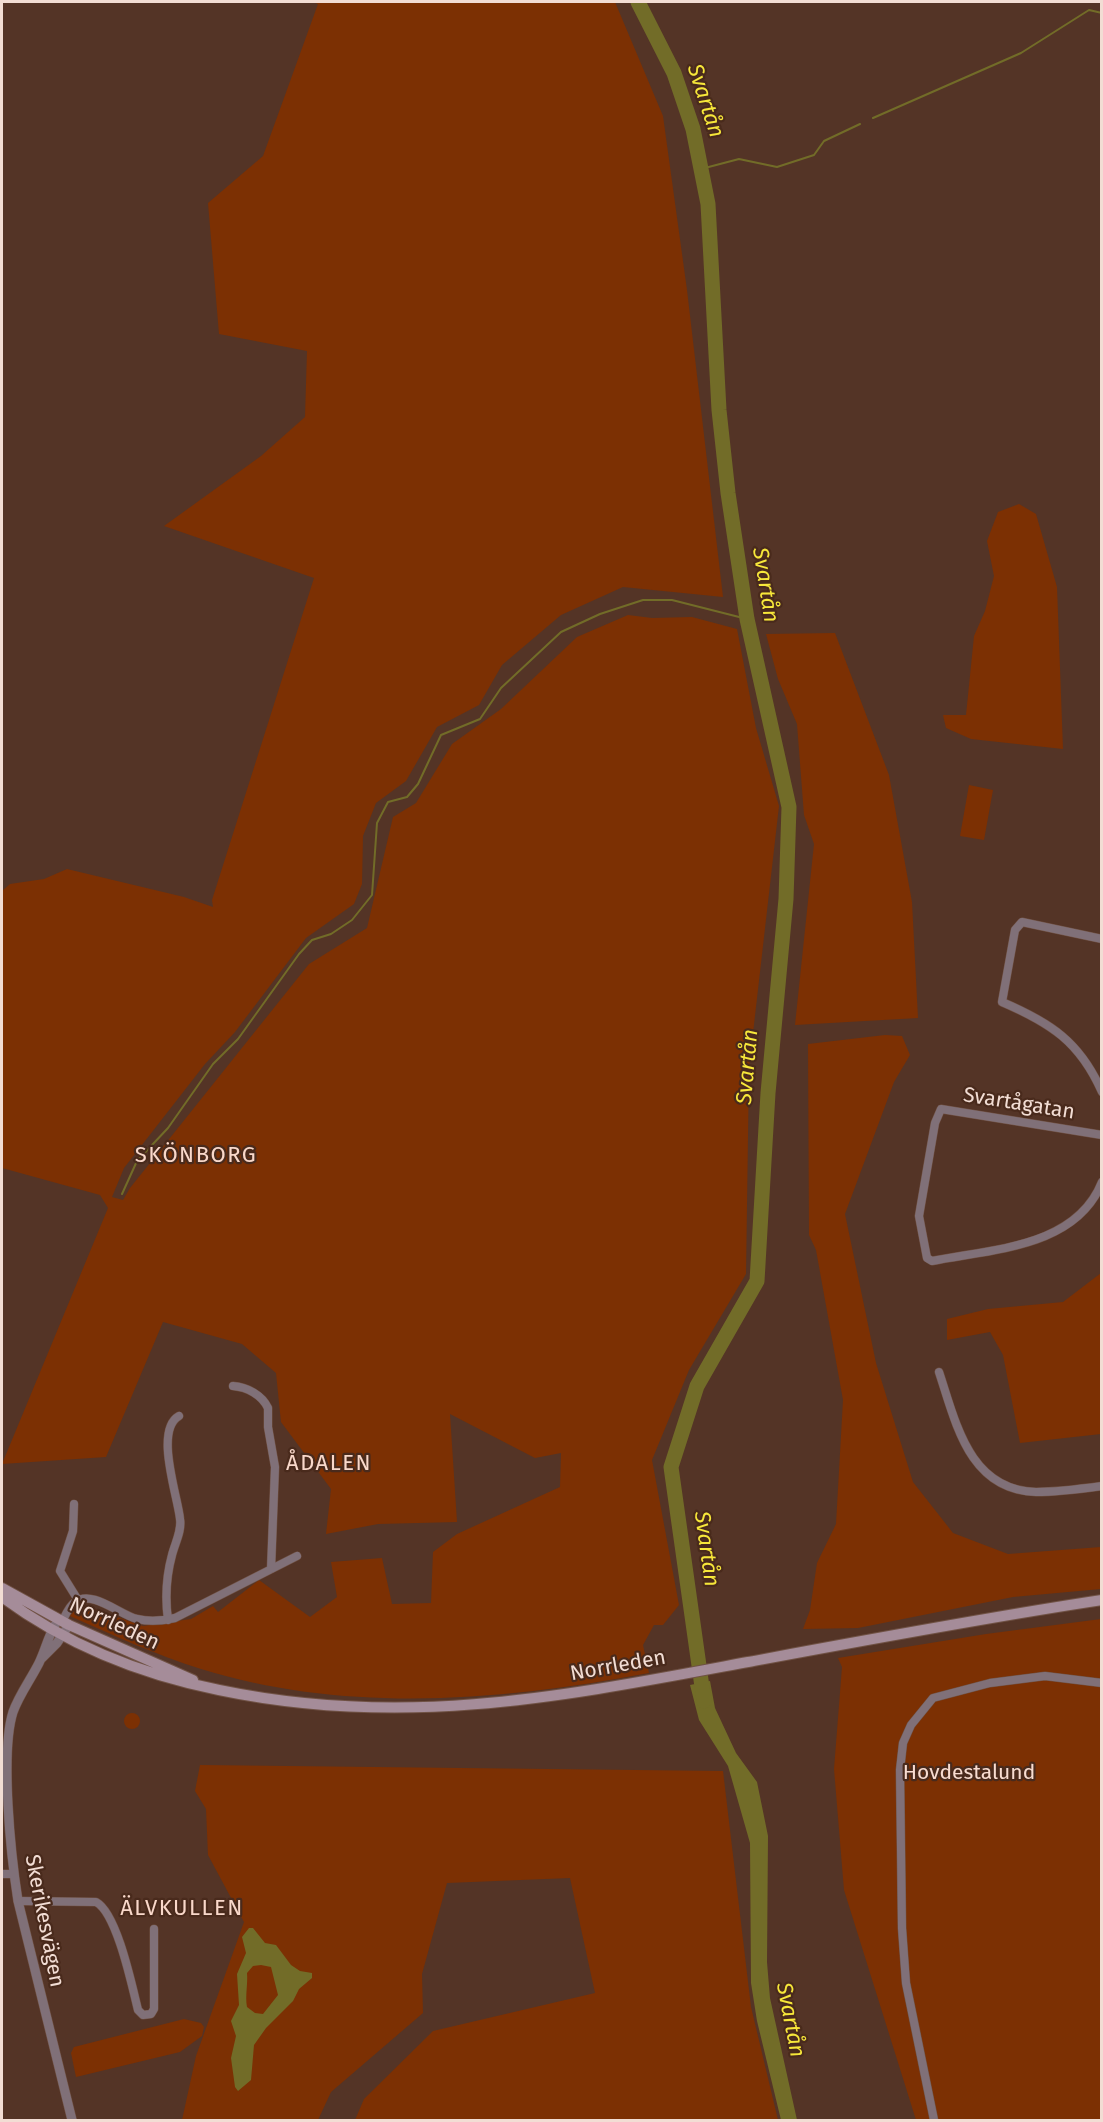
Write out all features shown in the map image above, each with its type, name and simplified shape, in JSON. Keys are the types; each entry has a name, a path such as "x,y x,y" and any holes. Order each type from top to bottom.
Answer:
{"main road":[{"name":"Norrleden","path":"2,1588 63,1623 214,1689"},
{"name":"Norrleden","path":"2,1597 51,1631 156,1676 302,1705 399,1709 484,1705 581,1692 1101,1600"},
{"name":"Norrleden","path":"1025,1612 1101,1606"}],"street":[{"path":"1101,939 1022,922 1016,930 1002,1002 1032,1015 1062,1035 1087,1062 1101,1092"},
{"name":"Svartågatan","path":"1101,1135 941,1109 935,1123 919,1216 928,1260 1048,1236 1077,1218 1089,1205 1101,1182"},
{"path":"939,1372 963,1441 975,1463 987,1475 1008,1486 1036,1492 1101,1486"},
{"path":"233,1386 247,1388 268,1408 268,1427 275,1467 271,1569"},
{"path":"168,1620 167,1577 181,1520 170,1476 170,1427 173,1419 179,1416"},
{"path":"74,1504 73,1531 60,1570 78,1600"},
{"path":"63,1623 73,1603 78,1600 96,1600 140,1620 168,1620 193,1611 297,1556"},
{"name":"Skerikesvägen","path":"63,1623 51,1631 41,1660 13,1713 6,1750 13,1874 72,2121"},
{"name":"Skerikesvägen","path":"41,1660 62,1636 63,1623"},
{"path":"934,2121 906,1983 902,1928 900,1770 903,1743 910,1725 933,1698 999,1681 1045,1676 1101,1683"},
{"path":"2,1874 13,1874"},
{"path":"18,1901 96,1902 103,1906 115,1932 138,2010 143,2015 151,2014 154,2009 154,1929"}],"green space":[{"path":"313,2 615,2 663,116 687,290 723,597 623,587 561,615 502,665 479,705 437,727 406,781 376,803 363,836 362,884 354,904 306,938 235,1032 205,1064 124,1168 112,1197 123,1200 130,1188 309,964 367,928 393,817 416,803 452,744 501,709 577,637 628,615 652,618 692,617 737,629 756,728 779,806 749,1068 746,1274 689,1370 652,1460 679,1605 663,1625 654,1625 643,1645 649,1673 538,1691 481,1696 368,1697 312,1693 256,1683 201,1669 151,1651 70,1616 80,1604 143,1626 191,1619 213,1606 218,1612 259,1580 310,1617 337,1597 331,1562 382,1558 392,1604 431,1603 433,1552 457,1534 560,1487 561,1453 535,1458 450,1414 457,1522 378,1524 326,1534 331,1489 281,1422 276,1373 242,1344 163,1322 106,1457 2,1464 108,1208 100,1195 2,1168 2,891 10,884 44,879 67,869 184,897 213,907 212,900 314,578 164,526 261,456 305,417 307,351 219,334 208,203 263,156 318,4"},
{"path":"1019,504 1036,514 1057,587 1063,749 971,739 946,728 943,715 966,715 974,636 985,611 994,576 987,541 998,512"},
{"path":"835,633 889,775 912,902 918,1018 795,1025 814,844 804,815 797,724 778,679 766,634"},
{"path":"969,785 993,790 984,840 960,836"},
{"path":"885,1035 902,1036 910,1055 894,1082 845,1214 876,1363 913,1482 953,1533 1008,1554 1101,1547 1101,1589 1013,1597 858,1628 803,1629 810,1610 817,1563 836,1524 843,1400 816,1250 809,1235 808,1044"},
{"path":"1101,1273 1101,1434 1020,1443 1003,1355 990,1332 947,1340 947,1319 988,1309 1063,1302"},
{"name":"Hovdestalund","path":"1101,1619 1101,2120 916,2120 844,1890 834,1769 842,1667 838,1658 986,1634"},
{"path":"132,1713 140,1721 132,1729 124,1721"},
{"path":"200,1765 723,1771 751,2007 778,2120 355,2120 364,2099 433,2031 595,1993 570,1878 447,1883 422,1974 423,2013 331,2092 318,2120 182,2120 196,2056 244,1922 208,1855 206,1809 195,1791"},
{"path":"184,2019 201,2023 204,2027 202,2036 180,2052 76,2077 71,2053 74,2047"}],"shaded area":[{"path":"710,1681 715,1708 736,1753 757,1782 768,1836 767,1962 770,1998 797,2120 781,2120 757,2021 751,1983 750,1843 728,1766 699,1720 690,1685"},
{"path":"249,1928 253,1928 265,1943 276,1945 291,1965 300,1971 312,1973 312,1978 299,1989 293,2001 266,2028 254,2045 251,2080 238,2091 235,2087 231,2058 236,2036 231,2021 239,2005 237,1974 246,1953 242,1937","holes":["253,1966 271,1967 278,1995 263,2014 255,2013 247,2007 247,1973"]}],"waterway":[{"name":"Svartån","path":"638,2 674,73 693,129 708,204 719,410 728,493 747,619 789,807 786,899 768,1093 757,1281 697,1386 671,1467 704,1701"},
{"path":"873,118 1021,53 1089,10 1102,13"},
{"path":"701,169 739,159 777,167 814,155 824,141 860,124"},
{"path":"122,1194 137,1161 168,1128 213,1064 238,1039 299,954 312,940 331,934 352,920 372,895 377,823 388,802 407,797 418,784 441,735 480,719 501,688 561,632 600,614 643,600 672,600 747,619"}],"district":[{"name":"SKÖNBORG","path":"196,1156"},
{"name":"ÅDALEN","path":"329,1464"},
{"name":"ÄLVKULLEN","path":"182,1909"}]}
